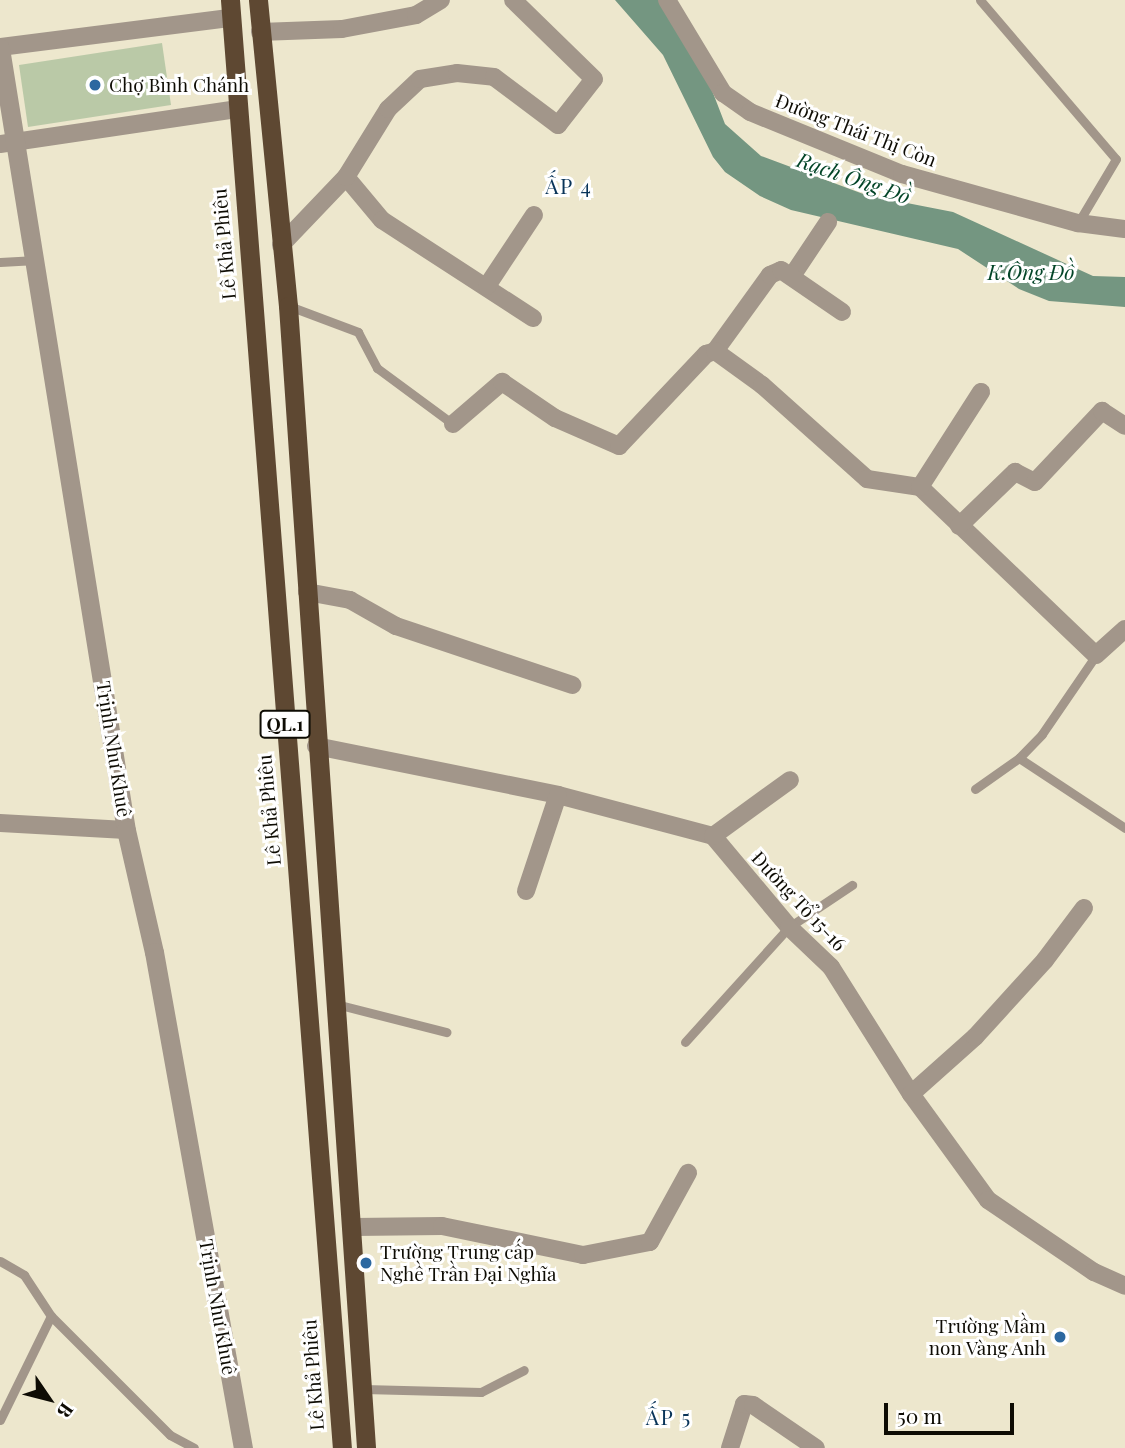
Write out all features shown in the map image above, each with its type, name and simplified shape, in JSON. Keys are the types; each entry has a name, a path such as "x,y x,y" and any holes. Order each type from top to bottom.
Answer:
{"highway":[{"name":"QL.1","path":"258,0 288,306 334,1004 370,1447"},
{"name":"Lê Khả Phiêu","path":"230,9 342,1448"}],"street":[{"path":"260,32 342,29 416,15 441,0"},
{"path":"281,245 346,177 388,109 420,79 457,73 494,77 558,125 594,79 513,0"},
{"name":"Đường Thái Thị Còn","path":"667,0 723,93 750,112 902,174 1078,223 1125,229"},
{"path":"0,47 230,9"},
{"name":"Trịnh Như Khuê","path":"0,47 8,143 36,260 126,830 155,952 243,1448"},
{"path":"8,143 236,109"},
{"path":"346,177 382,220 533,318"},
{"path":"487,286 534,215"},
{"path":"792,276 828,222"},
{"path":"453,424 502,382 555,418 619,446 706,354 715,351 770,275 781,270 842,312"},
{"path":"715,351 762,385 867,479 920,487 1096,655 1125,629"},
{"path":"920,487 981,392"},
{"path":"959,526 1015,472 1035,482 1102,411 1125,426"},
{"path":"307,592 350,600 396,626 572,685"},
{"path":"316,746 558,795 713,836 790,780"},
{"path":"526,891 558,795"},
{"path":"0,823 126,830"},
{"name":"Đường Tổ 15-16","path":"713,836 789,927 831,967 911,1094 988,1200 1094,1272 1125,1286"},
{"path":"911,1094 975,1037 1045,960 1084,908"},
{"path":"354,1227 442,1226 583,1255 650,1242 688,1173"},
{"path":"730,1448 744,1404 753,1405 816,1448"}],"lane":[{"path":"980,0 1117,163"},
{"path":"1078,223 1125,154"},
{"path":"0,262 36,260"},
{"path":"288,306 358,332 377,368 453,424"},
{"path":"975,789 1019,758 1042,734 1096,655"},
{"path":"1019,758 1125,828"},
{"path":"685,1042 789,927 852,886"},
{"path":"334,1004 446,1032"},
{"path":"0,1261 24,1275 51,1316 170,1435 194,1448"},
{"path":"0,1420 51,1316"},
{"path":"364,1389 481,1392 524,1370"}],"water":[{"name":"K.Ông Đồ","path":"615,0 662,0 703,67 725,124 761,156 866,195 953,212 1093,276 1125,277 1125,307 1049,301 1019,289 958,249 791,210 760,196 725,172 713,157 663,55"}],"building":[{"name":"Chợ Bình Chánh","path":"162,43 171,105 28,127 19,65"}],"place":[{"name":"Chợ Bình Chánh","path":"95,85"},
{"name":"Trường Trung cấp Nghề Trần Đại Nghĩa","path":"366,1263"},
{"name":"Trường Mầm non Vàng Anh","path":"1060,1337"}],"district":[{"name":"ẤP 4","path":"569,185"},
{"name":"ẤP 5","path":"669,1416"}],"water label":[{"name":"Rạch Ông Đồ","path":"854,177"}]}
